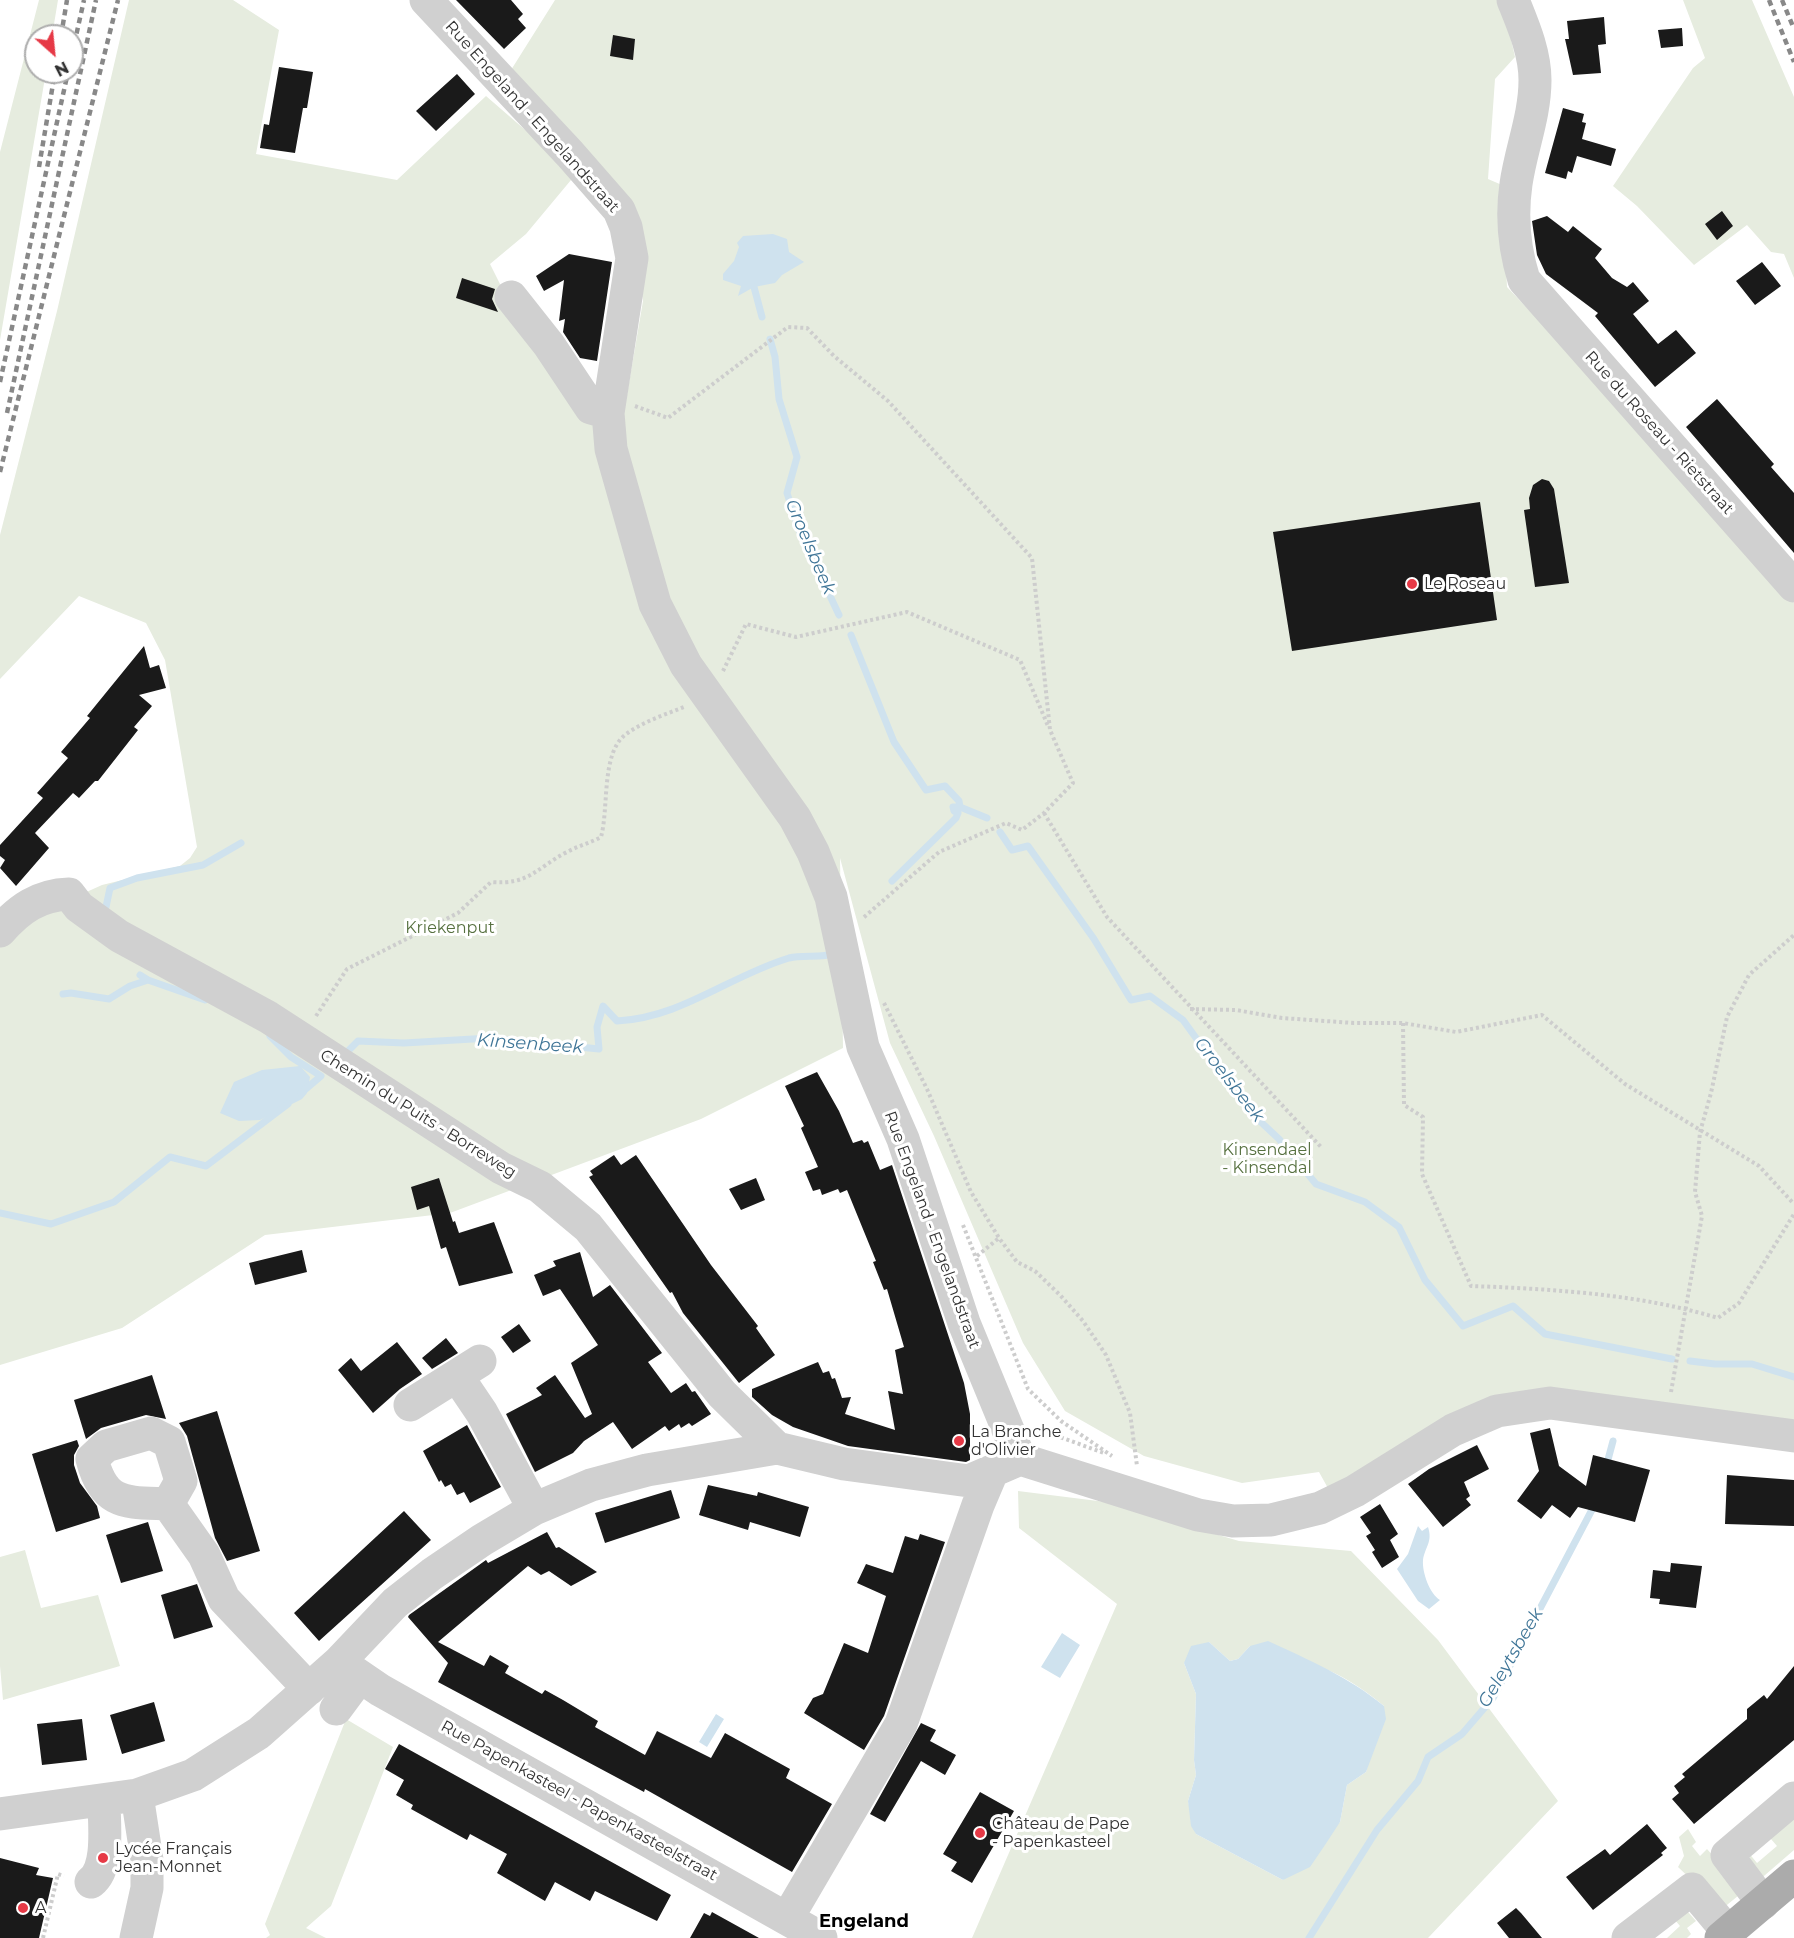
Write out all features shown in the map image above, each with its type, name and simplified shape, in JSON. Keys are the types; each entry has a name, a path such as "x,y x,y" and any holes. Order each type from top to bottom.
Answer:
{"main road":[{"path":"1725,1935 1794,1876"}],"street":[{"name":"Rue Engeland - Engelandstraat","path":"426,0 619,210 626,227 632,258 608,413 611,448 655,604 669,635 716,689 795,818 813,852 831,897 862,1047 903,1139 964,1323 1006,1466"},
{"name":"Rue du Roseau - Rietstraat","path":"1513,0 1530,44 1535,79 1532,118 1516,184 1513,219 1514,241 1524,280 1794,586"},
{"path":"511,297 549,345 591,408 608,413"},
{"name":"Chemin du Puits - Borreweg","path":"0,931 14,915 35,901 52,894 69,894 79,907 118,936 268,1017 491,1162 540,1187 588,1227 722,1394 777,1448"},
{"path":"410,1405 468,1369 482,1413 534,1509"},
{"path":"336,1709 349,1670 395,1603 482,1540 534,1509 580,1489 647,1470 777,1448 844,1464 969,1481 1006,1466 1197,1515 1233,1521 1271,1520 1320,1508 1355,1491 1453,1430 1497,1411 1539,1404 1550,1403 1794,1436"},
{"path":"788,1917 901,1724 978,1505 1006,1466"},
{"path":"168,1504 204,1556 224,1599 309,1689"},
{"path":"0,1814 104,1816 137,1795 198,1782 260,1733 309,1689 349,1670"},
{"name":"Rue Papenkasteel - Papenkasteelstraat","path":"349,1670 788,1917 821,1938"},
{"path":"136,1938 147,1888 147,1860 137,1795"},
{"path":"1763,1903 1727,1856 1794,1798"},
{"path":"89,1886 99,1876 105,1847 104,1816"},
{"path":"1628,1938 1692,1889 1725,1935"}],"path":[{"path":"608,413 619,411 626,403 668,418 788,327 807,328 834,356 888,401 1032,558 1050,730"},
{"path":"319,1010 347,969 459,913 491,882 511,883 531,876 568,851 586,846 601,837 606,818 611,756 623,736 716,689 746,624 796,637 907,612 1020,660 1073,783 1044,813 1022,830 1006,823 939,852 860,919"},
{"path":"1044,813 1107,917 1190,1009 1321,1147"},
{"path":"1672,1388 1702,1216 1695,1192 1700,1131 1711,1093 1727,1017 1749,975 1794,935"},
{"path":"881,998 927,1089 971,1192 999,1238 1017,1262 1035,1270 1060,1294 1106,1355 1130,1413 1137,1466"},
{"path":"1190,1009 1236,1010 1282,1018 1354,1023 1403,1023 1456,1032 1542,1016 1625,1084 1759,1166 1794,1204"},
{"path":"1403,1023 1404,1105 1424,1117 1422,1174 1472,1286 1538,1288 1685,1308 1718,1318 1739,1303 1794,1214"},
{"path":"977,1256 999,1238"}],"green space":[{"path":"39,0 58,0 54,24 33,24"},
{"path":"129,0 233,0 279,30 256,154 397,180 486,96 576,174 526,234 490,264 512,308 621,430 643,301 632,222 506,78 555,0 1502,0 1515,57 1495,79 1488,179 1502,185 1507,287 1680,468 1794,603 1794,1425 1586,1395 1329,1490 1319,1472 1242,1483 1144,1456 1065,1411 1023,1343 934,1136 890,1043 840,858 843,1048 701,1119 450,1213 265,1235 122,1328 0,1365 0,945 51,908 102,885 180,866 190,858 197,847 165,660 146,623 79,596 0,679 0,535 57,311"},
{"path":"1683,0 1752,0 1794,97 1794,278 1784,254 1771,252 1747,225 1694,265 1637,206 1613,186 1693,68 1705,58"},
{"path":"24,58 24,84 44,84 0,340 0,152"},
{"path":"1018,1491 1106,1502 1239,1541 1351,1551 1438,1640 1558,1801 1428,1938 972,1938 1117,1604 1019,1528","holes":["1209,1642 1230,1661 1238,1659 1250,1646 1288,1656 1336,1674 1384,1706 1366,1772 1347,1785 1340,1822 1283,1880 1196,1834 1188,1801 1196,1775 1194,1760 1196,1694 1184,1663"]},
{"path":"25,1550 41,1608 98,1595 120,1666 3,1700 0,1666 0,1557"},
{"path":"346,1719 393,1747 331,1906 306,1928 326,1938 266,1938 270,1935 265,1924"},
{"path":"1794,1805 1794,1850 1757,1882 1748,1852 1757,1863 1777,1846 1764,1831"},
{"path":"1688,1829 1696,1842 1692,1846 1700,1856 1707,1849 1744,1891 1722,1909 1678,1867 1684,1856 1679,1837"},
{"path":"1680,1903 1696,1921 1687,1928 1691,1934 1687,1938 1667,1938 1680,1926 1669,1913"}],"water":[{"path":"773,234 787,239 789,252 804,262 782,275 775,283 754,287 738,296 741,286 723,280 723,274 734,261 739,247 737,243 743,236"},
{"path":"300,1066 310,1077 307,1093 302,1099 260,1120 239,1121 220,1113 234,1082 262,1070"},
{"path":"1418,1526 1422,1531 1428,1527 1430,1537 1423,1560 1424,1571 1427,1583 1440,1600 1429,1609 1418,1601 1397,1569 1408,1554"},
{"path":"1062,1633 1080,1645 1060,1678 1041,1667"},
{"path":"1268,1641 1357,1686 1384,1706 1386,1719 1366,1772 1347,1785 1340,1822 1310,1867 1283,1880 1196,1834 1191,1826 1188,1801 1196,1775 1194,1760 1196,1694 1184,1663 1191,1646 1209,1642 1230,1661 1238,1659 1250,1646"},
{"path":"716,1714 724,1719 707,1747 699,1742"}],"building":[{"path":"456,0 511,0 523,14 518,19 526,28 504,49"},
{"path":"1604,17 1606,44 1598,45 1601,73 1573,75 1565,39 1569,39 1567,21"},
{"path":"1682,28 1683,46 1661,48 1658,30"},
{"path":"613,35 635,39 633,60 610,56"},
{"path":"279,67 313,72 307,108 303,108 295,153 260,148 264,124 269,125"},
{"path":"457,74 475,94 436,131 416,111"},
{"path":"1563,108 1584,114 1582,122 1586,123 1582,139 1616,149 1611,166 1577,156 1572,173 1568,171 1566,179 1545,173"},
{"path":"1722,211 1733,226 1717,240 1705,224"},
{"path":"1547,216 1568,232 1573,226 1602,249 1595,258 1612,278 1627,287 1633,282 1649,301 1633,314 1658,344 1676,330 1696,353 1655,387 1595,316 1598,313 1546,274 1537,255 1532,221"},
{"path":"569,254 612,262 597,361 580,358 563,332 565,319 559,321 564,280 544,291 536,276"},
{"path":"1762,262 1781,286 1755,305 1736,281"},
{"path":"462,278 495,289 492,299 498,312 456,298"},
{"path":"1717,399 1774,464 1771,467 1794,493 1794,553 1686,427"},
{"path":"1542,479 1549,481 1554,489 1569,583 1535,587 1524,510 1530,509 1529,498 1533,485"},
{"path":"1480,502 1497,620 1292,651 1273,532"},
{"path":"144,646 150,668 159,665 166,688 139,695 152,706 134,727 138,730 98,781 95,781 79,798 73,793 35,833 49,848 16,886 0,868 5,860 0,856 0,845 43,798 37,793 68,758 61,752 90,718 87,716"},
{"path":"817,1072 839,1111 853,1143 868,1141 880,1170 892,1165 964,1383 970,1414 970,1460 966,1462 848,1446 793,1427 772,1415 752,1397 752,1389 818,1362 823,1373 829,1371 832,1379 835,1378 842,1398 851,1397 845,1414 895,1430 888,1391 903,1394 895,1350 904,1347 887,1289 884,1290 873,1262 876,1261 847,1190 840,1193 838,1189 822,1195 820,1189 813,1191 805,1172 818,1167 801,1128 804,1126 785,1086"},
{"path":"614,1155 621,1165 636,1155 711,1265 758,1326 756,1328 775,1355 739,1383 683,1313 672,1292 670,1293 589,1177 593,1175 590,1171"},
{"path":"439,1178 453,1222 455,1221 459,1233 494,1222 513,1273 459,1286 446,1247 441,1249 429,1206 417,1210 411,1187"},
{"path":"756,1178 765,1200 741,1210 729,1189"},
{"path":"302,1250 307,1272 255,1285 249,1263"},
{"path":"580,1252 593,1297 610,1285 662,1353 648,1362 671,1393 686,1383 692,1392 695,1391 711,1414 692,1426 689,1423 681,1428 679,1424 669,1431 665,1426 632,1449 613,1422 584,1441 573,1453 535,1472 506,1414 542,1395 536,1388 555,1375 585,1418 592,1414 571,1363 598,1345 560,1289 543,1296 534,1275 556,1266 553,1261"},
{"path":"519,1324 531,1341 513,1353 501,1337"},
{"path":"446,1338 458,1353 432,1369 422,1358"},
{"path":"397,1342 422,1374 400,1389 373,1413 338,1370 351,1358 361,1371"},
{"path":"152,1375 166,1419 146,1415 101,1428 86,1439 74,1400"},
{"path":"217,1411 260,1551 227,1561 215,1538 187,1436 179,1423"},
{"path":"467,1425 501,1487 470,1503 464,1492 457,1495 451,1484 445,1487 441,1480 439,1482 423,1451"},
{"path":"1550,1428 1559,1466 1586,1486 1593,1455 1650,1470 1635,1522 1578,1507 1570,1518 1552,1505 1541,1519 1517,1501 1539,1471 1530,1433"},
{"path":"77,1440 79,1446 74,1455 74,1465 80,1483 97,1506 100,1518 56,1532 32,1454"},
{"path":"1477,1445 1489,1469 1464,1482 1470,1496 1466,1499 1471,1505 1443,1527 1408,1484 1429,1469"},
{"path":"1727,1475 1794,1480 1794,1526 1725,1524"},
{"path":"708,1485 757,1496 758,1492 809,1507 800,1537 750,1522 748,1530 699,1515"},
{"path":"671,1490 680,1518 605,1543 595,1513"},
{"path":"1380,1504 1398,1534 1390,1540 1399,1557 1382,1568 1366,1536 1371,1533 1360,1517"},
{"path":"404,1511 431,1540 319,1641 294,1613"},
{"path":"148,1522 163,1571 121,1583 106,1535"},
{"path":"547,1532 556,1548 559,1547 597,1572 571,1586 549,1571 541,1575 528,1566 438,1642 484,1666 490,1655 509,1666 505,1673 542,1694 545,1690 563,1700 598,1721 595,1727 645,1755 657,1731 711,1758 725,1733 790,1769 786,1778 832,1804 792,1872 645,1789 644,1792 438,1682 448,1663 408,1617 409,1615 486,1560 488,1563"},
{"path":"920,1534 945,1542 884,1716 864,1750 804,1713 813,1698 823,1694 844,1643 868,1653 886,1596 857,1583 866,1564 893,1573 905,1536 918,1540"},
{"path":"1671,1563 1702,1566 1696,1608 1659,1604 1660,1599 1650,1598 1653,1570 1670,1572"},
{"path":"197,1584 213,1627 174,1639 161,1595"},
{"path":"1794,1666 1794,1740 1694,1824 1672,1799 1679,1793 1674,1786 1685,1777 1682,1774 1747,1719 1747,1709 1764,1695 1767,1699"},
{"path":"154,1702 165,1741 122,1754 110,1715"},
{"path":"82,1719 87,1760 42,1765 37,1724"},
{"path":"921,1723 936,1730 930,1741 956,1755 945,1775 921,1761 885,1822 870,1814"},
{"path":"399,1744 671,1895 657,1921 595,1891 590,1901 555,1882 545,1901 497,1873 507,1854 470,1834 467,1840 411,1809 413,1805 396,1795 404,1780 385,1769"},
{"name":"Château de Pape - Papenkasteel","path":"980,1792 1014,1811 972,1883 951,1871 957,1862 943,1854"},
{"path":"1647,1824 1667,1848 1661,1853 1663,1855 1593,1910 1566,1877 1605,1849 1610,1855"},
{"name":"A","path":"0,1858 39,1868 36,1875 53,1878 39,1938 0,1938"},
{"path":"1516,1908 1542,1938 1509,1938 1497,1923"},
{"path":"712,1912 759,1938 690,1938 704,1913 710,1916"}],"waterway":[{"name":"Groelsbeek","path":"754,287 762,317"},
{"name":"Groelsbeek","path":"770,339 775,357 779,399 797,457 787,493 799,530 839,615"},
{"name":"Groelsbeek","path":"851,635 894,742 926,790 945,786 959,801 960,807 987,818"},
{"name":"Kinsenbeek","path":"892,881 956,818 958,813 953,807 960,807"},
{"name":"Groelsbeek","path":"1000,832 1012,850 1028,846 1094,939 1131,1000 1150,996 1183,1020 1248,1110 1279,1139 1316,1184 1365,1202 1399,1227 1425,1280 1463,1326 1513,1306 1545,1334 1672,1359"},
{"path":"106,907 110,888 137,878 203,865 241,843"},
{"name":"Kinsenbeek","path":"349,1050 358,1041 404,1043 490,1038 599,1049 597,1027 603,1006 617,1021 640,1018 684,1004 789,958 835,953"},
{"path":"140,975 205,1000"},
{"path":"63,994 71,993 109,999 130,986 148,980"},
{"path":"270,1036 291,1057 321,1076 301,1093"},
{"name":"Kinsenbeek","path":"0,1213 51,1224 114,1202 170,1157 206,1166 288,1104"},
{"name":"Groelsbeek","path":"1690,1361 1752,1364 1794,1377"},
{"name":"Geleytsbeek","path":"1606,1467 1613,1441"},
{"name":"Geleytsbeek","path":"1309,1938 1377,1830 1418,1781 1428,1757 1462,1734 1493,1698 1595,1504"}],"railway":[{"path":"63,24 67,0"},
{"path":"79,24 84,0"},
{"path":"7,413 96,0"},
{"path":"0,472 118,0"},
{"path":"1769,0 1794,62"},
{"path":"1782,0 1794,29"},
{"path":"39,167 53,84"},
{"path":"0,382 65,84"}],"place":[{"name":"Le Roseau","path":"1412,584"},
{"name":"La Branche d'Olivier","path":"959,1441"},
{"name":"Château de Pape - Papenkasteel","path":"980,1833"},
{"name":"Lycée Français Jean-Monnet","path":"103,1858"},
{"name":"A","path":"23,1908"}],"district":[{"name":"Engeland","path":"864,1922"}],"park label":[{"name":"Kriekenput","path":"450,928"},
{"name":"Kinsendael - Kinsendal","path":"1267,1159"}]}
